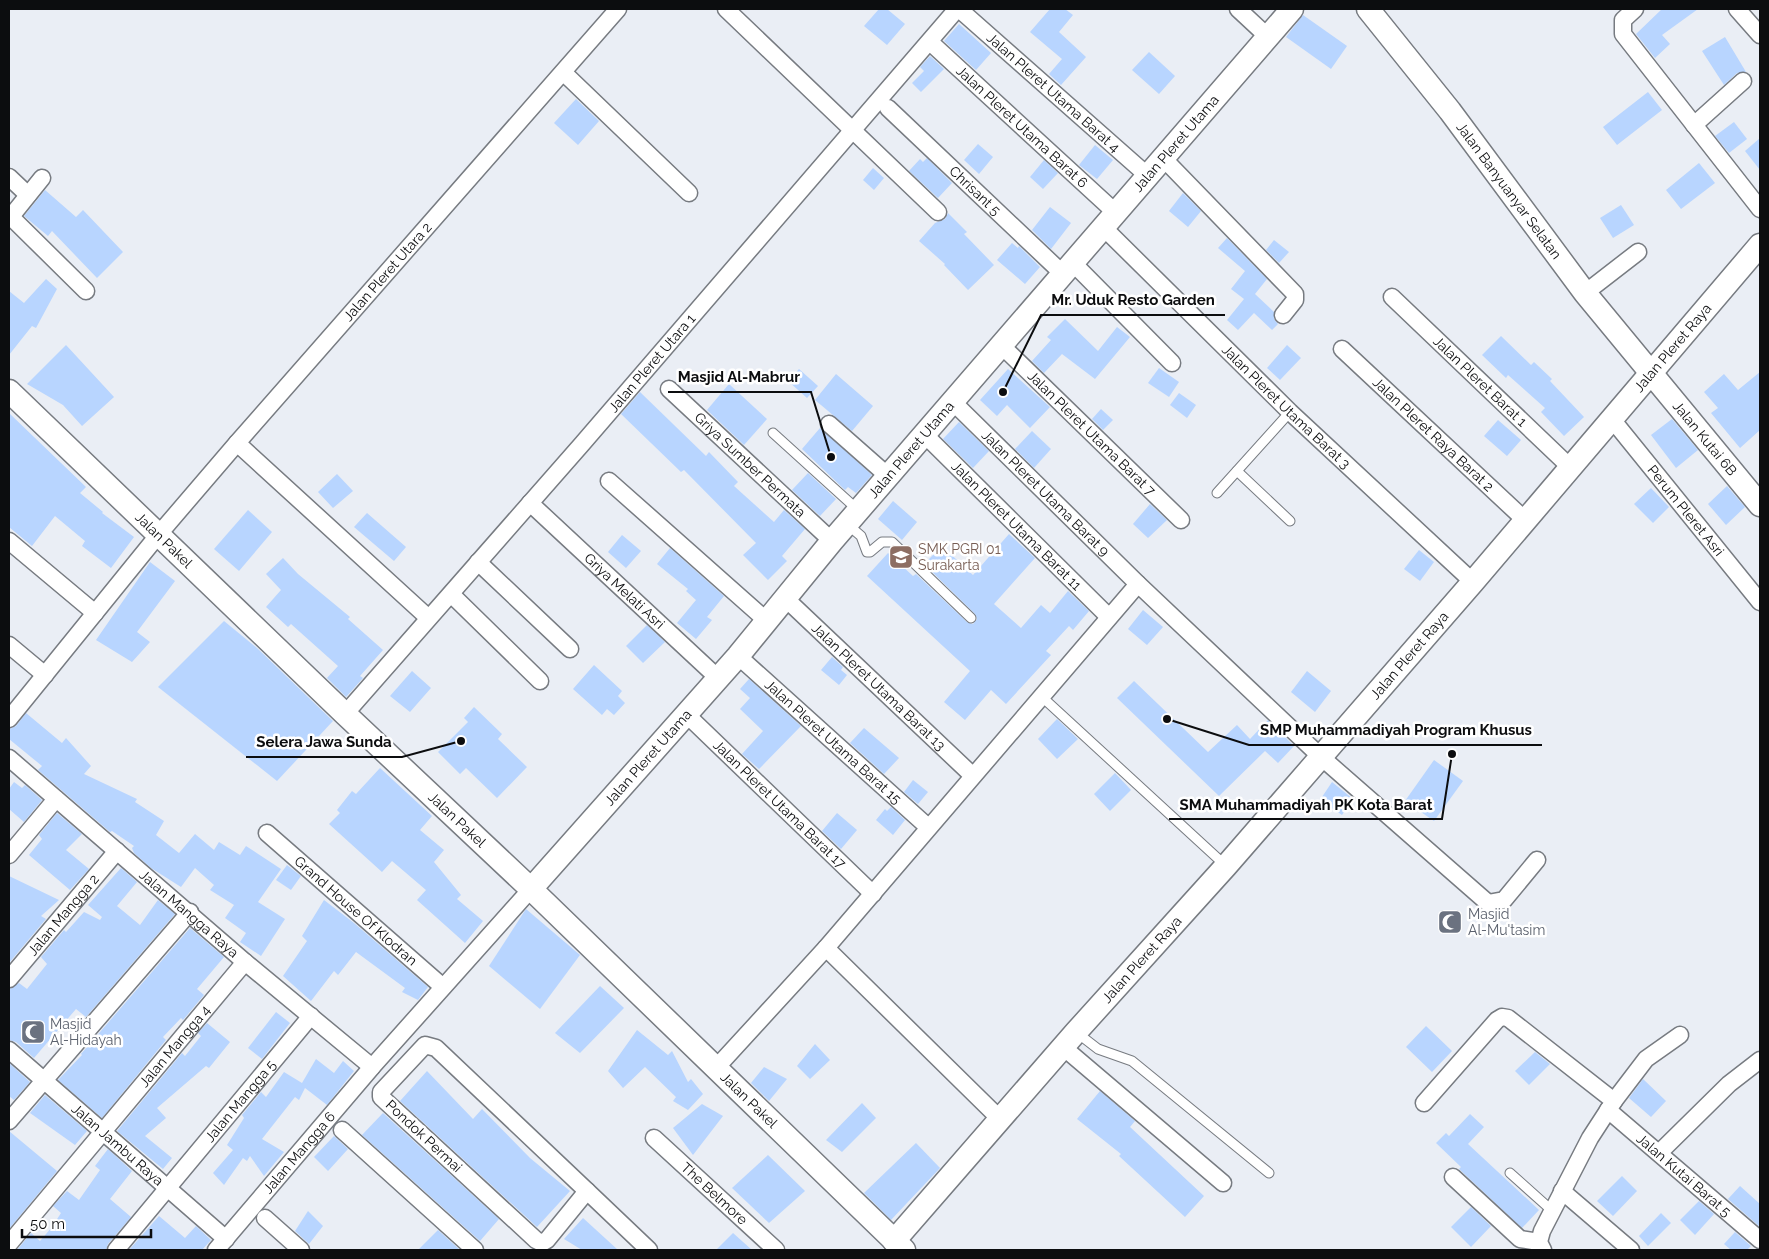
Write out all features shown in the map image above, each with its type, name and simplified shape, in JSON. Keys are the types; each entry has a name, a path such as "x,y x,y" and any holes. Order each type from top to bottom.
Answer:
{"street":[{"name":"Jalan Pleret Utara 2","path":"9,719 158,534 564,73 618,9"},
{"path":"726,9 938,212"},
{"name":"Jalan Pleret Utara 1","path":"345,714 958,9"},
{"name":"Jalan Pleret Utama Barat 4","path":"958,9 1148,176"},
{"path":"1238,9 1267,36"},
{"name":"Jalan Pleret Utama","path":"531,889 738,656 888,476 1292,9"},
{"name":"Jalan Banyuanyar Selatan","path":"1368,9 1450,111 1585,293 1651,373"},
{"path":"1635,9 1623,20 1623,34 1760,209"},
{"path":"1737,9 1760,35"},
{"name":"Jalan Pleret Utama Barat 6","path":"930,42 1109,219"},
{"path":"564,73 689,193"},
{"path":"1694,125 1743,81"},
{"name":"Chrisant 5","path":"888,108 1172,363"},
{"path":"1164,159 1295,294 1295,300 1283,315"},
{"path":"9,177 28,195"},
{"path":"42,178 10,218 86,291"},
{"name":"Jalan Pleret Utama Barat 3","path":"1109,219 1290,412 1473,582"},
{"name":"Jalan Pleret Raya","path":"894,1247 1000,1119 1226,866 1473,582 1760,245"},
{"path":"1585,293 1638,252"},
{"name":"Jalan Pleret Barat 1","path":"1392,297 1570,466"},
{"name":"Jalan Pleret Utama Barat 7","path":"1002,346 1181,520"},
{"name":"Jalan Pleret Raya Barat 2","path":"1342,349 1525,520"},
{"name":"Jalan Kutai 6B","path":"1651,373 1759,501"},
{"name":"Griya Sumber Permata","path":"669,389 832,542"},
{"name":"Jalan Pakel","path":"9,392 345,714 531,889 716,1068 894,1247"},
{"name":"Jalan Pleret Utama Barat 9","path":"953,402 1138,584 1320,756 1488,903 1504,900 1537,860"},
{"name":"Perum Pleret Asri","path":"1611,418 1760,602"},
{"path":"829,424 888,476"},
{"name":"Jalan Pleret Utama Barat 11","path":"925,435 1109,617"},
{"path":"237,443 422,613"},
{"path":"609,481 767,621"},
{"name":"Griya Melati Asri","path":"530,503 718,678"},
{"path":"9,541 95,613"},
{"path":"478,562 570,649"},
{"path":"716,1068 874,894 972,775 1138,584"},
{"path":"451,594 540,681"},
{"name":"Jalan Pleret Utama Barat 13","path":"785,598 972,775"},
{"path":"9,646 45,675"},
{"name":"Jalan Pleret Utama Barat 15","path":"738,656 928,827"},
{"name":"Jalan Pleret Utama Barat 17","path":"686,714 874,894"},
{"name":"Jalan Mangga Raya","path":"9,758 190,912 245,962 372,1067"},
{"path":"9,855 56,799"},
{"name":"Grand House Of Klodran","path":"267,833 443,987"},
{"name":"Jalan Mangga 2","path":"9,979 118,851"},
{"name":"Jalan Mangga 6","path":"221,1244 372,1067 531,889"},
{"path":"9,1121 190,912"},
{"path":"826,948 1000,1119"},
{"name":"Jalan Mangga 4","path":"9,1244 245,962"},
{"name":"Jalan Mangga 5","path":"116,1250 311,1016"},
{"name":"Jalan Kutai Barat 5","path":"1424,1103 1497,1020 1502,1017 1508,1018 1611,1106 1659,1153 1760,1240"},
{"path":"1453,1177 1520,1240 1541,1246 1542,1231 1559,1197 1611,1106 1646,1059 1680,1035"},
{"path":"1070,1040 1222,1183"},
{"name":"Pondok Permai","path":"587,1192 546,1240 542,1242 536,1240 381,1097 380,1094 426,1044 432,1045 649,1250"},
{"name":"Jalan Jambu Raya","path":"9,1050 169,1188 221,1244"},
{"path":"1659,1153 1729,1084 1760,1060"},
{"path":"342,1130 475,1250"},
{"name":"The Belmore","path":"654,1138 776,1250"},
{"path":"1559,1197 1632,1250"},
{"path":"265,1218 301,1250"}],"lane":[{"path":"1217,493 1290,412"},
{"path":"773,433 853,517 867,552 870,552 882,542 892,542 971,618"},
{"path":"1237,471 1290,521"},
{"path":"1041,696 1226,866"},
{"path":"1070,1040 1132,1061 1269,1173"},
{"path":"1510,1173 1548,1207 1559,1197"}],"building":[{"path":"879,9 887,9 905,24 887,45 864,26"},
{"path":"1050,9 1065,9 1073,15 1059,32 1086,57 1061,85 1049,74 1062,59 1030,32"},
{"path":"1662,9 1698,9 1662,35 1670,44 1655,58 1636,34"},
{"path":"1303,15 1347,46 1331,69 1286,37"},
{"path":"959,24 991,53 976,70 944,41"},
{"path":"1725,37 1746,72 1737,73 1724,85 1702,51"},
{"path":"1149,52 1175,76 1159,94 1132,70"},
{"path":"930,56 944,69 921,92 912,83 924,71 920,67"},
{"path":"1648,92 1662,110 1617,145 1603,127"},
{"path":"576,99 599,121 578,145 554,123"},
{"path":"1734,122 1747,139 1729,153 1715,136"},
{"path":"1760,138 1760,170 1745,151"},
{"path":"978,144 993,157 979,174 964,160"},
{"path":"1095,145 1113,160 1097,179 1079,165"},
{"path":"927,158 952,183 938,198 909,171 920,159 923,162"},
{"path":"1044,160 1058,173 1043,189 1030,177"},
{"path":"1699,163 1715,183 1681,209 1666,190"},
{"path":"873,168 884,178 874,190 863,180"},
{"path":"45,190 76,217 83,210 123,252 97,278 52,231 48,236 24,216"},
{"path":"1183,193 1201,211 1188,227 1169,211"},
{"path":"1621,205 1634,225 1613,238 1600,218"},
{"path":"1050,207 1071,223 1051,249 1032,230"},
{"path":"948,213 967,232 964,234 994,265 968,290 945,264 919,241 935,223 945,219"},
{"path":"1227,238 1267,279 1255,294 1274,312 1274,319 1278,324 1272,330 1254,313 1238,330 1227,320 1244,299 1231,289 1245,271 1218,248"},
{"path":"1274,240 1289,252 1279,263 1266,250"},
{"path":"1012,243 1018,248 1019,246 1040,267 1025,284 997,260"},
{"path":"46,279 57,289 36,328 32,326 9,355 9,291 24,303"},
{"path":"1065,319 1098,351 1117,327 1130,337 1095,379 1062,354 1044,373 1032,361 1051,340 1047,337"},
{"path":"1501,336 1531,365 1534,362 1552,379 1550,381 1584,417 1564,436 1541,412 1545,408 1508,375 1506,378 1482,355"},
{"path":"66,345 114,397 82,426 63,405 27,384"},
{"path":"1287,345 1301,358 1280,380 1267,368"},
{"path":"1159,368 1179,382 1169,397 1148,383"},
{"path":"799,369 818,386 807,398 788,381"},
{"path":"1008,369 1050,407 1030,428 1007,405 997,416 980,400"},
{"path":"1760,372 1760,430 1740,448 1711,413 1718,408 1704,392 1724,374 1738,390"},
{"path":"836,374 873,406 852,431 815,400"},
{"path":"729,384 767,419 744,445 707,410"},
{"path":"640,392 706,456 709,452 738,482 734,486 774,522 784,510 805,529 782,556 787,561 768,580 743,555 756,543 684,470 681,472 621,414"},
{"path":"1179,393 1196,405 1187,418 1170,405"},
{"path":"1101,409 1113,420 1103,430 1092,419"},
{"path":"9,413 86,487 80,493 102,513 134,537 111,568 82,546 85,541 55,516 32,546 9,527"},
{"path":"1672,419 1698,450 1676,468 1651,435"},
{"path":"1498,420 1521,440 1507,456 1484,436"},
{"path":"959,422 989,451 973,468 943,439"},
{"path":"820,428 872,475 856,493 848,487 845,490 802,449"},
{"path":"1032,431 1051,449 1034,468 1015,449"},
{"path":"808,473 836,499 820,516 792,490"},
{"path":"337,474 353,491 333,508 318,492"},
{"path":"1727,486 1745,507 1726,525 1708,504"},
{"path":"1651,488 1669,507 1653,523 1634,504"},
{"path":"893,501 917,522 902,540 878,519"},
{"path":"1150,504 1167,520 1148,538 1133,524"},
{"path":"248,510 272,532 239,571 214,549"},
{"path":"367,513 406,547 394,561 354,527"},
{"path":"1009,534 1035,558 994,604 1021,628 1041,605 1050,613 1068,591 1089,611 1073,630 1069,626 1046,651 1051,655 1006,704 991,690 965,720 944,702 970,671 867,576 888,553 913,576 916,574 967,622 973,624 977,619 975,614 924,564 942,546 973,575"},
{"path":"622,535 641,551 626,568 608,552"},
{"path":"670,548 724,596 707,617 712,620 696,639 677,623 696,600 686,591 688,589 657,564"},
{"path":"1419,550 1434,562 1420,581 1404,569"},
{"path":"283,558 298,574 350,617 348,619 383,650 360,676 363,678 346,697 327,678 338,666 291,624 288,627 266,607 281,590 266,574"},
{"path":"150,562 175,581 137,632 150,642 132,662 96,640"},
{"path":"1143,610 1163,627 1147,645 1128,629"},
{"path":"224,621 257,648 333,721 277,781 158,687"},
{"path":"647,625 665,642 643,663 626,646"},
{"path":"832,657 843,667 841,670 847,675 839,685 821,670"},
{"path":"594,665 622,691 618,696 625,703 614,715 607,709 602,715 573,689"},
{"path":"412,671 431,688 410,712 390,696"},
{"path":"1307,671 1331,691 1315,712 1291,692"},
{"path":"749,679 801,726 759,769 742,754 763,731 740,709 750,698 740,689"},
{"path":"1134,681 1208,752 1237,725 1250,739 1268,720 1294,746 1278,763 1265,751 1219,796 1117,698"},
{"path":"474,707 502,734 498,739 527,767 497,798 466,768 460,774 438,752 468,722 464,718"},
{"path":"26,713 62,743 66,738 91,766 84,774 137,799 135,802 164,821 156,835 179,853 195,834 214,850 219,842 240,855 246,846 281,869 258,902 285,919 261,956 240,942 246,933 225,918 234,905 210,890 214,885 195,868 181,887 151,868 134,853 132,848 134,846 112,831 110,832 38,770 42,766 9,739 9,729 16,726"},
{"path":"1057,719 1078,739 1057,759 1038,739"},
{"path":"864,728 899,758 884,774 850,743"},
{"path":"1434,760 1463,781 1434,821 1405,801"},
{"path":"380,768 432,816 420,830 444,850 434,862 461,895 457,899 483,921 465,943 417,900 426,890 392,861 382,872 329,824 340,813 337,810 352,791 356,794"},
{"path":"1115,773 1131,790 1110,811 1094,794"},
{"path":"913,780 928,792 918,804 904,792"},
{"path":"14,782 22,788 25,785 42,800 24,822 9,809 9,789"},
{"path":"1332,782 1353,799 1342,815 1320,800"},
{"path":"891,807 905,820 893,835 876,820 885,809 887,811"},
{"path":"57,813 82,834 66,850 89,869 70,890 29,855 42,839 39,835"},
{"path":"837,813 857,830 841,849 822,831"},
{"path":"287,865 301,876 291,890 276,880"},
{"path":"121,868 137,882 117,906 140,925 158,900 175,914 86,1017 76,1009 34,1058 16,1042 9,1040 9,989 19,983 27,989 47,964 41,957 64,930 66,932 84,912 100,920 102,917 88,905"},
{"path":"9,876 59,900 41,916 46,919 9,963"},
{"path":"324,900 354,923 428,987 418,1000 402,992 405,988 356,952 338,975 334,971 311,1001 283,976 307,941 302,936"},
{"path":"526,909 580,955 540,1009 489,966"},
{"path":"190,928 224,957 197,989 204,995 183,1020 181,1018 163,1037 166,1040 102,1118 58,1080 82,1055"},
{"path":"600,986 624,1008 580,1053 555,1033"},
{"path":"276,1012 290,1023 262,1059 248,1048"},
{"path":"207,1023 230,1042 209,1068 206,1066 157,1108 166,1118 145,1136 172,1158 163,1169 117,1131 182,1053 185,1056 201,1036 198,1033"},
{"path":"1426,1026 1452,1051 1432,1072 1406,1047"},
{"path":"637,1030 668,1055 672,1051 688,1082 691,1079 703,1094 688,1110 673,1101 676,1097 645,1067 623,1088 608,1071"},
{"path":"815,1044 830,1060 810,1079 797,1066"},
{"path":"1535,1052 1550,1064 1529,1085 1515,1071"},
{"path":"316,1059 334,1073 343,1061 354,1071 327,1105 305,1088 299,1100 295,1097 262,1139 284,1152 264,1176 250,1156 247,1161 243,1158 224,1185 213,1173 233,1150 227,1145 244,1118 242,1115 261,1092 266,1097 284,1072 302,1083"},
{"path":"9,1063 30,1082 14,1100 9,1096"},
{"path":"764,1067 787,1079 769,1101 751,1083"},
{"path":"427,1071 473,1119 482,1109 530,1158 570,1191 537,1227 400,1101"},
{"path":"1643,1079 1666,1101 1651,1117 1629,1098"},
{"path":"1100,1091 1135,1121 1130,1127 1204,1196 1185,1217 1119,1156 1121,1154 1077,1119"},
{"path":"45,1095 87,1131 75,1145 30,1113"},
{"path":"862,1103 876,1118 842,1152 826,1140"},
{"path":"702,1104 723,1116 693,1155 673,1128"},
{"path":"383,1113 499,1219 480,1241 362,1135"},
{"path":"1470,1114 1484,1127 1468,1144 1539,1210 1522,1228 1459,1169 1461,1167 1436,1143 1446,1133 1449,1136"},
{"path":"9,1131 57,1171 9,1229"},
{"path":"334,1136 348,1149 328,1171 314,1157"},
{"path":"916,1143 940,1168 891,1220 864,1193"},
{"path":"108,1149 132,1171 110,1199 131,1217 108,1244 106,1250 17,1250 31,1233 40,1241 52,1227 61,1213 53,1206 67,1191 79,1200 100,1170 95,1166"},
{"path":"768,1155 805,1191 769,1223 732,1188"},
{"path":"1622,1176 1637,1191 1613,1216 1597,1201"},
{"path":"1740,1186 1760,1204 1760,1227 1728,1199"},
{"path":"1699,1201 1714,1214 1695,1235 1680,1220"},
{"path":"1471,1207 1491,1226 1471,1247 1451,1227"},
{"path":"308,1211 323,1226 309,1244 295,1231"},
{"path":"1661,1213 1671,1223 1648,1246 1639,1236"},
{"path":"159,1216 185,1238 196,1226 211,1240 202,1250 129,1250"},
{"path":"583,1218 618,1250 582,1250 564,1239"},
{"path":"438,1230 460,1250 418,1250"},
{"path":"1735,1232 1751,1246 1747,1250 1731,1250 1724,1244"},
{"path":"733,1233 752,1250 716,1250"}],"place":[{"name":"Mr. Uduk Resto Garden","path":"1003,392"},
{"name":"Masjid Al-Mabrur","path":"831,457"},
{"name":"SMK PGRI 01 Surakarta","path":"901,557"},
{"name":"SMP Muhammadiyah Program Khusus","path":"1167,719"},
{"name":"Selera Jawa Sunda","path":"461,741"},
{"name":"SMA Muhammadiyah PK Kota Barat","path":"1452,754"},
{"name":"Masjid Al-Mu'tasim","path":"1450,922"},
{"name":"Masjid Al-Hidayah","path":"33,1032"}]}
